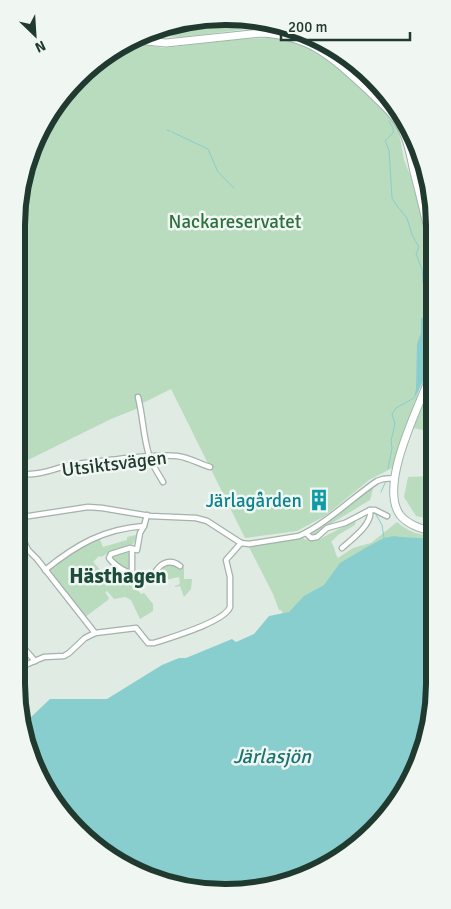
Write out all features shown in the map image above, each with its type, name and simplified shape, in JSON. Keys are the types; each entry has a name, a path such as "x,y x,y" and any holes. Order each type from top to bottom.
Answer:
{"main road":[{"path":"146,41 166,44 261,34 272,34 299,40 325,53 336,61 390,112"},
{"path":"404,136 426,221"},
{"path":"426,387 408,428 401,451 395,478 394,498 396,508 404,518 415,526 426,529"}],"street":[{"path":"138,397 149,457 163,482"},
{"name":"Utsiktsvägen","path":"25,474 39,474 79,464 149,457 180,456 210,467"},
{"path":"25,517 88,507 147,515 201,519 241,543 257,543 299,536 306,533 377,481 395,478"},
{"path":"306,533 311,538 317,537 327,528 345,523 370,510 375,510 387,516"},
{"path":"342,548 367,524 371,515 370,510"},
{"path":"132,573 132,552 135,550 147,515"},
{"path":"46,570 89,540 112,532 144,526"},
{"path":"25,665 44,657 69,654 85,638 95,633 136,628 148,644 203,626 223,616 230,607 230,577 226,560 241,543"},
{"path":"25,544 95,633"},
{"path":"135,550 130,548 118,550 110,554 109,558 119,568 141,578 150,578 166,562 173,562 180,566"},
{"path":"25,649 35,660"}],"green space":[{"path":"212,25 239,25 258,28 256,28 181,37 160,36 186,29"},
{"name":"Nackareservatet","path":"269,38 292,41 314,51 335,63 395,122 404,160 419,198 426,236 426,371 392,468 369,480 325,516 297,531 245,538 171,389 143,403 141,407 111,419 25,462 25,212 29,186 36,161 52,125 66,103 93,75 103,66 140,44 164,48 242,39"},
{"path":"426,397 426,430 413,428"},
{"path":"426,476 426,518 416,516 404,497 408,477"},
{"path":"374,486 370,500 313,536 312,533 314,531"},
{"path":"356,520 355,525 338,535 331,542 338,558 353,548 371,543 397,522 414,532 426,535 426,683 283,614 279,610 249,547 303,538 310,541 318,540"},
{"path":"136,535 137,537 133,544 101,557 99,556 93,562 105,575 109,571 115,572 116,568 129,575 128,583 132,584 141,594 144,593 153,604 153,611 140,619 131,600 125,597 114,599 107,591 105,592 109,598 108,600 85,617 51,574 50,569 73,551 99,537 103,547 127,540 127,537"},
{"path":"130,549 130,570 128,570 118,565 111,558 114,553"},
{"path":"168,563 176,565 177,569 184,567 184,579 192,579 191,589 184,597 180,586 175,587 180,584 179,577 151,583 150,579"}],"water":[{"path":"426,297 426,367 423,381 414,398 417,344 421,333 421,319 425,315"},
{"name":"Järlasjön","path":"394,536 426,539 426,697 422,723 415,748 399,784 385,806 348,843 302,869 277,877 239,884 212,884 186,880 161,873 125,857 103,843 66,806 40,760 28,719 50,699 107,699 162,665 179,658 186,658 232,639 236,642 254,634 269,616 289,612 304,596 324,585 340,563 384,538"}],"waterway":[{"path":"389,121 393,128 393,133 385,141 389,150 392,198 407,218 412,235 419,247 416,254 422,269 426,297"},
{"path":"172,132 208,149 218,172 234,188"},
{"path":"388,469 395,424 392,414 396,408 414,398"},
{"path":"381,492 385,483"},
{"path":"375,513 382,525 384,538"}],"place":[{"name":"Järlagården","path":"319,500"}],"district":[{"name":"Hästhagen","path":"118,576"}]}
